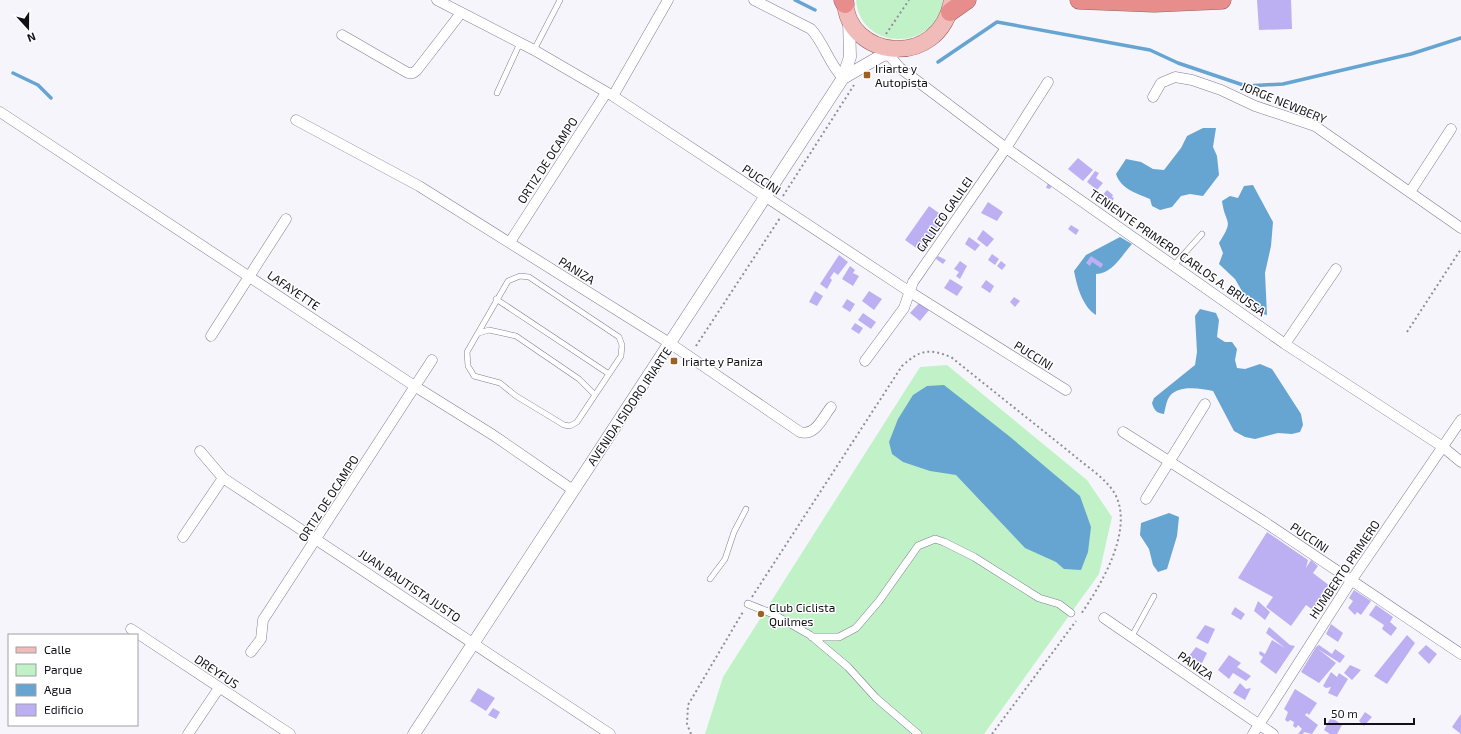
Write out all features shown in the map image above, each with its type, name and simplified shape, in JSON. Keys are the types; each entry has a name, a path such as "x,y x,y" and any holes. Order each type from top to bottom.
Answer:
{"highway":[{"path":"951,6 967,0"},
{"path":"1079,0 1154,4 1222,0"}],"main road":[{"path":"845,5 854,27 870,41 895,51 918,46 932,38 943,26 951,6"}],"street":[{"name":"PUCCINI","path":"437,0 534,50 609,94 910,292 1066,390"},
{"name":"ORTIZ DE OCAMPO","path":"510,242 609,94 668,0"},
{"path":"754,0 810,29 818,38 835,69 843,78"},
{"name":"AVENIDA ISIDORO IRIARTE","path":"414,734 573,490 671,344 843,78 850,57 851,34 845,5"},
{"path":"342,35 408,73 413,73 417,70 461,13"},
{"name":"AVENIDA ISIDORO IRIARTE","path":"843,78 862,65 895,51"},
{"name":"TENIENTE PRIMERO CARLOS A. BRUSSA","path":"895,51 900,68 1006,148 1285,344 1442,446 1461,462"},
{"name":"JORGE NEWBERY","path":"1153,97 1161,83 1176,77 1192,80 1221,90 1255,106 1322,130 1461,228"},
{"name":"GALILEO GALILEI","path":"865,361 904,308 913,282 1006,148 1048,82"},
{"name":"LAFAYETTE","path":"0,112 416,387 493,435 573,490"},
{"name":"PANIZA","path":"296,120 419,186 510,242 671,344 800,432 810,432 815,429 830,407"},
{"path":"1410,192 1451,129"},
{"path":"211,336 286,219"},
{"path":"1285,344 1336,269"},
{"name":"ORTIZ DE OCAMPO","path":"251,652 261,639 263,620 416,387 432,360"},
{"path":"1146,499 1168,460 1205,404"},
{"name":"HUMBERTO PRIMERO","path":"1253,734 1351,581 1461,420"},
{"name":"PUCCINI","path":"1122,432 1168,460 1461,654"},
{"name":"JUAN BAUTISTA JUSTO","path":"200,451 223,478 610,734"},
{"path":"183,537 223,478"},
{"path":"812,637 839,637 856,628 879,601 918,546 936,539 974,557 1039,598 1060,604 1071,613"},
{"path":"748,604 773,614 812,637 848,667 876,698 918,734"},
{"name":"PANIZA","path":"1104,618 1273,734"},
{"name":"DREYFUS","path":"131,629 290,734"},
{"path":"188,734 219,688"}],"lane":[{"path":"534,50 560,0"},
{"path":"497,93 520,43"},
{"path":"1174,265 1202,234"},
{"path":"520,276 529,277 536,281 619,337 622,345 620,356 609,374 577,422 570,426 564,425 516,396 500,383 474,376 468,366 467,352 479,333 496,299 508,281 520,276"},
{"path":"496,299 609,374"},
{"path":"479,333 489,330 516,336 579,379 595,395"},
{"path":"710,579 725,559 734,532 746,510"},
{"path":"1132,636 1154,596"}],"path":[{"path":"882,39 909,0"},
{"path":"696,346 790,204 784,198 783,194 856,83"},
{"path":"1406,332 1461,249"},
{"path":"691,734 687,724 688,705 748,604 834,472 880,397 902,366 913,357 925,351 937,351 951,357 1107,484 1116,496 1119,509 1119,533 1114,553 1104,578 1085,608 992,734"}],"green space":[{"path":"856,0 943,0 938,17 927,29 914,37 899,39 884,37 870,29 861,17"},
{"path":"947,365 1087,480 1112,517 1099,574 984,734 705,734 723,677 920,367"}],"water":[{"path":"1203,128 1216,128 1213,147 1217,156 1219,175 1203,196 1190,194 1181,196 1172,207 1160,210 1152,206 1150,199 1125,187 1118,179 1116,174 1126,159 1141,162 1153,169 1164,170 1181,148 1187,136"},
{"path":"1253,185 1273,222 1271,246 1265,273 1267,315 1255,312 1250,308 1251,303 1235,279 1219,264 1223,253 1219,243 1228,225 1222,201 1230,196 1238,198 1244,186"},
{"path":"1120,237 1132,244 1112,267 1107,271 1096,274 1096,315 1084,301 1074,271 1086,255"},
{"path":"1200,309 1216,313 1219,320 1217,337 1225,342 1232,342 1237,349 1235,360 1237,368 1245,369 1260,364 1272,369 1301,414 1303,425 1300,432 1292,434 1278,433 1255,439 1245,437 1234,431 1213,391 1195,388 1176,391 1171,394 1168,399 1164,414 1156,411 1152,403 1154,398 1195,365 1197,352 1195,316"},
{"path":"944,385 1009,436 1080,496 1091,527 1088,552 1081,570 1064,569 1056,562 1025,548 956,475 930,471 903,462 892,454 889,442 898,419 913,395 927,386"},
{"path":"1169,513 1179,517 1177,536 1167,569 1158,572 1153,565 1149,549 1140,535 1141,523"}],"building":[{"path":"1257,0 1291,0 1292,29 1259,30"},
{"path":"1078,158 1093,170 1083,181 1068,169"},
{"path":"1095,171 1099,173 1096,178 1103,183 1097,190 1087,182"},
{"path":"1048,183 1052,185 1050,189 1046,188"},
{"path":"1107,190 1113,195 1112,197 1114,198 1110,205 1100,198"},
{"path":"988,202 1003,212 997,221 981,213"},
{"path":"929,206 946,218 922,252 905,240"},
{"path":"1071,225 1079,230 1076,235 1068,229"},
{"path":"983,230 994,239 987,247 977,239"},
{"path":"969,237 980,245 975,251 965,244"},
{"path":"992,254 999,259 995,265 988,260"},
{"path":"839,255 848,262 838,275 834,272 830,278 832,280 827,289 820,284"},
{"path":"938,256 946,260 943,264 936,259"},
{"path":"1091,256 1103,264 1101,268 1092,262 1090,266 1086,263"},
{"path":"960,261 967,266 960,279 956,276 959,272 954,269"},
{"path":"1001,261 1006,265 1002,270 997,266"},
{"path":"850,266 855,270 853,273 859,276 853,286 842,279"},
{"path":"950,279 963,287 957,296 944,288"},
{"path":"986,280 994,286 990,293 981,287"},
{"path":"815,291 823,296 817,306 809,302"},
{"path":"869,291 882,299 874,310 862,301"},
{"path":"1014,297 1020,301 1015,307 1010,302"},
{"path":"847,299 855,304 850,312 842,307"},
{"path":"920,302 929,310 920,321 910,313"},
{"path":"863,313 876,322 871,329 858,320"},
{"path":"855,323 863,328 859,334 851,329"},
{"path":"1267,532 1308,560 1306,568 1311,560 1318,566 1313,573 1330,586 1313,610 1306,605 1291,626 1266,607 1273,597 1238,578"},
{"path":"1354,590 1371,601 1361,615 1357,612 1355,615 1348,608 1353,601 1349,598"},
{"path":"1258,601 1270,612 1265,620 1254,611"},
{"path":"1376,605 1393,617 1390,622 1397,628 1391,636 1382,629 1384,625 1369,615"},
{"path":"1235,607 1245,614 1241,620 1231,614"},
{"path":"1331,624 1343,633 1338,642 1326,634"},
{"path":"1205,625 1215,629 1208,644 1196,638"},
{"path":"1269,627 1290,645 1295,646 1276,674 1260,662 1263,657 1259,654 1260,651 1265,654 1272,640 1285,648 1266,633"},
{"path":"1407,635 1415,643 1387,684 1374,676"},
{"path":"1319,645 1332,654 1335,649 1345,656 1340,663 1318,649 1336,663 1319,683 1301,672 1316,647"},
{"path":"1426,645 1437,654 1429,664 1418,653"},
{"path":"1196,647 1207,653 1201,665 1189,656"},
{"path":"1229,655 1241,663 1237,667 1251,676 1246,681 1233,673 1229,679 1218,670"},
{"path":"1350,665 1361,670 1352,680 1344,673"},
{"path":"1331,672 1337,677 1339,673 1348,679 1337,697 1328,693 1331,687 1326,688 1323,686"},
{"path":"1240,683 1246,689 1251,688 1245,700 1233,693"},
{"path":"478,688 495,698 486,711 470,701"},
{"path":"1295,689 1317,703 1309,715 1307,713 1305,715 1318,725 1312,734 1304,732 1303,734 1298,734 1302,729 1298,725 1296,728 1293,726 1294,722 1290,720 1288,722 1285,720 1288,712 1284,709"},
{"path":"493,708 500,712 496,719 488,715"},
{"path":"1365,712 1372,717 1364,726 1359,721"},
{"path":"1461,714 1461,734 1452,727"},
{"path":"1331,717 1342,725 1337,734 1330,734 1324,730"}],"waterway":[{"path":"795,0 815,10"},
{"path":"938,62 997,22 1150,50 1178,63 1246,86 1283,84 1411,54 1461,38"},
{"path":"13,73 38,85 51,98"}],"place":[{"name":"Iriarte y Autopista","path":"867,75"},
{"name":"Iriarte y Paniza","path":"674,361"},
{"name":"Club Ciclista Quilmes","path":"761,614"}]}
